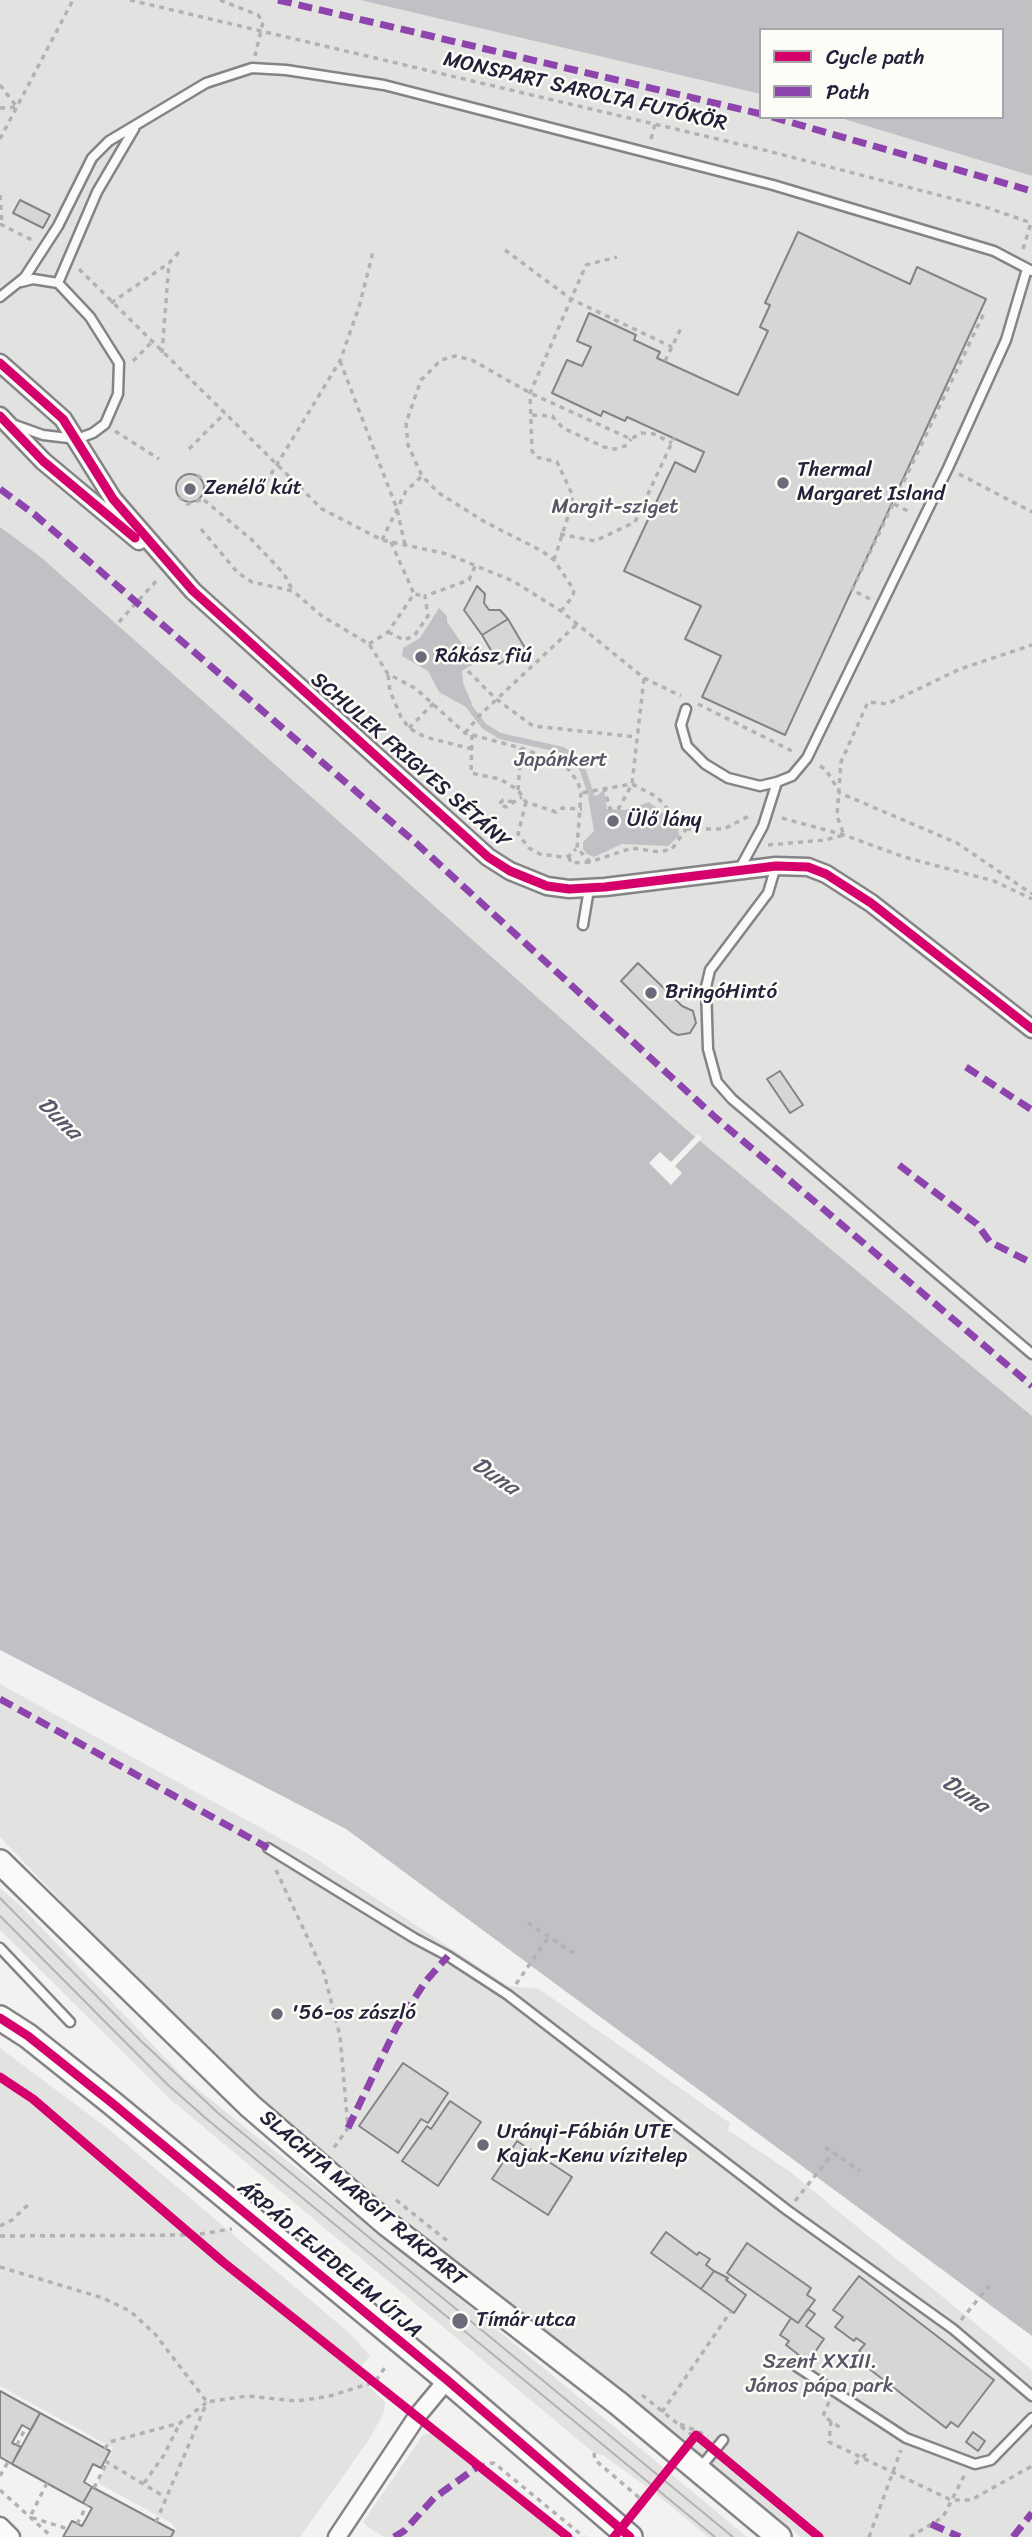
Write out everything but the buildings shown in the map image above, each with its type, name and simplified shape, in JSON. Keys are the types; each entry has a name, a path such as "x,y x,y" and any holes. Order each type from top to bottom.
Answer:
{"main road":[{"name":"SLACHTA MARGIT RAKPART","path":"0,1862 250,2106 387,2224 619,2403 779,2537"},
{"name":"ÁRPÁD FEJEDELEM ÚTJA","path":"0,2018 28,2036 112,2103 447,2380 630,2537"}],"street":[{"name":"SCHULEK FRIGYES SÉTÁNY","path":"0,363 63,419 113,499 170,568"},
{"name":"SCHULEK FRIGYES SÉTÁNY","path":"0,416 43,461 170,568 488,857 510,871 547,886 589,889 776,866 808,867 858,893 1032,1029"},
{"path":"337,2537 418,2415 447,2380"},
{"path":"0,2526 11,2537"}],"lane":[{"path":"0,297 19,282 48,241 92,158 127,131 206,83 252,68 286,70 384,85 773,185 994,251 1029,270 1006,340 948,468 807,758 792,776 777,782 760,786 728,778 705,764 687,746 681,725 686,709"},
{"path":"58,283 97,192 136,126"},
{"path":"0,416 21,429 77,439 105,424 118,394 119,363 90,317 58,283 33,279 19,282"},
{"path":"739,870 768,814 777,782"},
{"path":"776,866 768,893 721,951 710,970 706,987 708,1049 717,1082 732,1099 1032,1354"},
{"path":"583,925 589,889"},
{"path":"268,1848 448,1956 508,1996 787,2210 953,2329 1032,2396"},
{"path":"0,1948 70,2022"},
{"path":"796,2366 906,2438 971,2462 983,2463 991,2460 1032,2418"},
{"path":"698,2470 723,2440"}],"path":[{"path":"0,139 73,0"},
{"path":"220,0 258,15 263,22 252,68"},
{"path":"0,85 17,107"},
{"path":"0,108 17,107"},
{"path":"0,195 1,224 29,240 48,241"},
{"path":"1018,264 1031,223"},
{"path":"506,250 572,299 672,347"},
{"path":"111,303 169,263 180,251"},
{"path":"228,484 241,489 265,484 340,361 359,307 373,252"},
{"path":"554,560 560,534 570,512 572,495 557,462 536,457 532,450 530,393 586,265 617,257"},
{"path":"68,258 151,343 322,509 382,540 476,564 513,581 561,611 644,678 682,696"},
{"path":"162,353 169,263"},
{"path":"881,604 852,590 984,313"},
{"path":"665,361 682,326"},
{"path":"119,363 132,361 151,343"},
{"path":"561,611 573,596 574,590 554,560 474,515 439,492 422,476 408,445 406,423 421,380 441,360 455,356 472,360 530,393 631,439"},
{"path":"340,361 397,509 405,545"},
{"path":"190,449 226,413"},
{"path":"532,415 552,416 562,428 604,447 615,449 625,446 641,433 654,433 673,441 635,522 595,541 560,534"},
{"path":"105,424 159,459"},
{"path":"948,468 1032,512"},
{"path":"197,475 205,481 203,499"},
{"path":"382,540 406,491 422,476"},
{"path":"179,496 187,504 203,499"},
{"path":"203,499 252,540 284,573 293,591 322,616 369,644 388,674 434,703 465,733 521,748 565,765 583,792 577,848 569,856 540,854 529,848 518,834 526,802"},
{"path":"892,504 924,518"},
{"path":"201,529 238,573 252,582 293,591"},
{"path":"391,542 414,593"},
{"path":"414,593 425,596 469,580 476,564"},
{"path":"119,622 151,586"},
{"path":"369,644 388,632 414,593"},
{"path":"388,632 404,640 414,636 428,616 425,596"},
{"path":"465,733 496,699 577,625"},
{"path":"844,835 837,816 841,762 868,702 887,704 960,669 1032,645"},
{"path":"468,671 520,719 545,730 637,737"},
{"path":"388,674 390,691 401,717 410,728 425,737 471,749"},
{"path":"604,787 610,809 619,808 632,784 644,678"},
{"path":"410,728 434,703"},
{"path":"694,703 807,758 826,770 840,793 957,843 1032,894"},
{"path":"472,735 471,773 500,779 518,790 526,802 556,812 562,808 582,809"},
{"path":"518,790 521,748"},
{"path":"583,792 632,784 657,797 686,829 724,829 755,812 768,814 844,835 904,857 993,881 1032,899"},
{"path":"513,802 522,797"},
{"path":"569,856 571,863 590,862 632,848 660,852 671,849 686,829"},
{"path":"752,847 825,841 844,835"},
{"path":"577,848 590,862"},
{"path":"268,1848 324,1973 340,2036 348,2128 333,2150"},
{"path":"528,1923 578,1956"},
{"path":"508,1996 549,1936"},
{"path":"825,2147 860,2171"},
{"path":"787,2210 833,2153"},
{"path":"0,2226 12,2220 31,2202"},
{"path":"183,2227 203,2244"},
{"path":"0,2236 193,2235 234,2229"},
{"path":"0,2267 103,2298 130,2311 155,2334 207,2402"},
{"path":"953,2329 989,2286"},
{"path":"660,2414 731,2311"},
{"path":"379,2385 386,2366"},
{"path":"365,2375 379,2385"},
{"path":"105,2449 109,2442 180,2423 207,2402 247,2396 297,2401 379,2385"},
{"path":"833,2390 823,2416 841,2428"},
{"path":"723,2440 699,2434 660,2414 643,2401 642,2395 696,2435 819,2537"},
{"path":"156,2522 207,2402"},
{"path":"831,2421 829,2442 951,2500 971,2500 1032,2466"},
{"path":"144,2483 164,2455 180,2423"},
{"path":"17,2445 26,2427"},
{"path":"614,2537 696,2435"},
{"path":"869,2537 906,2438"},
{"path":"855,2464 869,2451"},
{"path":"594,2453 595,2460 643,2501"},
{"path":"471,2458 568,2537"},
{"path":"0,2476 8,2462"},
{"path":"94,2488 106,2462 165,2497"},
{"path":"910,2537 943,2517 971,2462"},
{"path":"480,2465 494,2463 584,2537"},
{"path":"30,2517 47,2483"},
{"path":"0,2490 46,2535 52,2537"},
{"path":"77,2524 88,2505"},
{"path":"30,2517 68,2529"}],"shaded area":[{"path":"0,1888 22,1907 186,2080 464,2302 747,2537 708,2537 655,2493 603,2455 594,2453 170,2099 0,1930"}],"green space":[{"name":"Margit-sziget","path":"0,0 360,0 759,93 759,119 844,119 1032,176 1032,1416 687,1130 42,558 0,527"},
{"name":"Szent XXIII. János pápa park","path":"0,1684 310,1855 508,1986 539,1989 730,2123 728,2130 789,2171 1032,2370 1032,2537 801,2537 619,2388 277,2128 0,1837"},
{"path":"0,2048 111,2131 348,2332 370,2355 356,2374 385,2402 384,2412 370,2438 300,2537 172,2537 176,2529 171,2523 98,2483 113,2448 0,2386"},
{"path":"435,2432 561,2537 384,2537 368,2527 363,2522 423,2435"}],"water":[{"path":"360,0 1032,0 1032,176 844,119 1004,119 1004,28 759,28 759,94"},
{"name":"Duna","path":"0,527 42,558 687,1130 1032,1416 1032,2336 346,1829 0,1650"},
{"path":"439,608 447,616 447,622 461,642 469,647 478,645 486,656 462,671 463,683 472,704 466,707 439,692 428,671 402,656 403,648 420,638"},
{"path":"604,789 607,809 626,810 649,802 678,825 679,836 668,846 622,844 594,857 587,854 583,849 583,842 594,831 588,797 598,795"}],"pier":[{"path":"698,1134 702,1138 675,1166 682,1173 671,1185 649,1163 660,1152 671,1162"}],"waterway":[{"path":"468,705 484,726 500,736 563,750 573,757 582,768 591,794"}],"tram line":[{"path":"0,1898 141,2041 218,2113 733,2537"},
{"path":"0,1916 168,2085 209,2121 715,2537"}],"marked path":[{"path":"278,0 759,114"},
{"path":"779,119 1032,191"},
{"path":"0,489 34,514 416,843 716,1118 1032,1386"},
{"path":"966,1067 1032,1110"},
{"path":"899,1165 977,1224 990,1242 1032,1263"},
{"path":"0,1699 268,1848"},
{"path":"348,2128 397,2026 425,1982 448,1956"},
{"path":"394,2537 404,2531 434,2498 480,2465"},
{"path":"1013,2537 1032,2513"},
{"path":"931,2524 960,2537"}],"cycle path":[{"path":"0,363 63,419 113,499 193,591 488,857 510,871 547,886 569,889 776,866 808,867 826,874 871,903 1032,1029"},
{"path":"0,416 43,461 135,538"},
{"path":"0,2018 28,2036 112,2103 447,2380 630,2537"},
{"path":"0,2077 33,2099 223,2262 568,2537"},
{"path":"614,2537 696,2435 819,2537"}],"place":[{"name":"Thermal Margaret Island","path":"783,483"},
{"name":"Zenélő kút","path":"190,489"},
{"name":"Rákász fiú","path":"421,657"},
{"name":"Ülő lány","path":"613,821"},
{"name":"BringóHintó","path":"651,993"},
{"name":"'56-os zászló","path":"277,2014"},
{"name":"Urányi-Fábián UTE Kajak-Kenu vízitelep","path":"483,2145"},
{"name":"Tímár utca","path":"460,2321"}],"park label":[{"name":"Japánkert","path":"561,761"}]}
